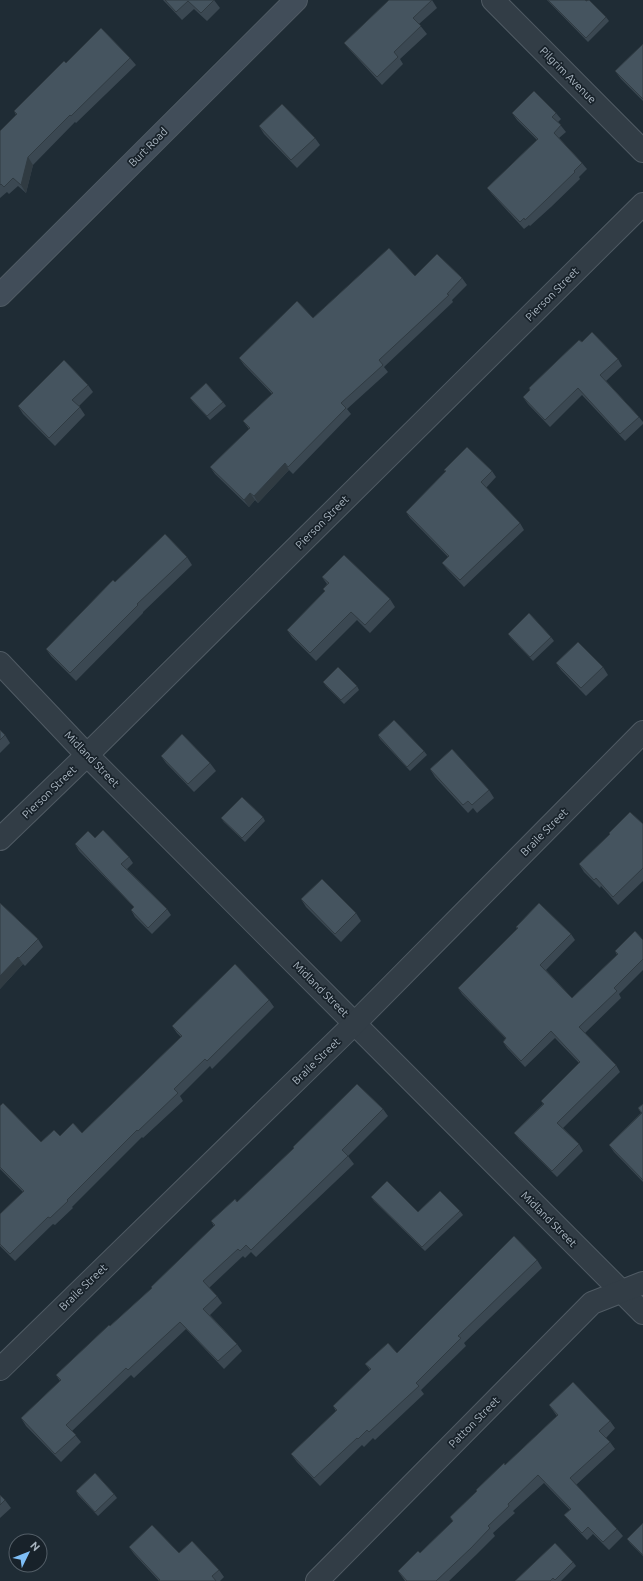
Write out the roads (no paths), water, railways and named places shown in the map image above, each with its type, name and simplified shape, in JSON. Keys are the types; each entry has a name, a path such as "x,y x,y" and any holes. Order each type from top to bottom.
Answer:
{"street":[{"name":"Burt Road","path":"0,295 296,0"},
{"name":"Pilgrim Avenue","path":"493,0 643,151"},
{"name":"Pierson Street","path":"0,839 87,755 643,204"},
{"name":"Midland Street","path":"0,664 87,755 643,1313"},
{"name":"Braile Street","path":"0,1369 355,1023 643,732"},
{"name":"Patton Street","path":"317,1581 592,1303 643,1283"}]}
